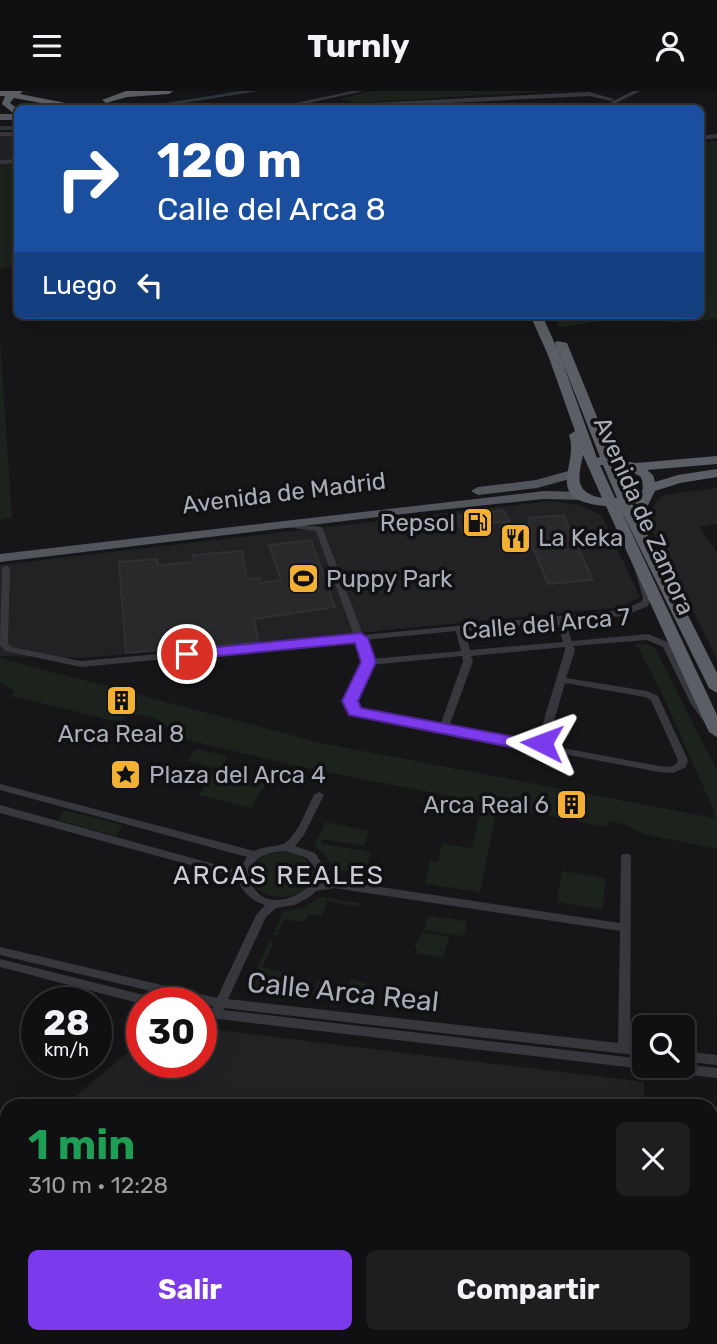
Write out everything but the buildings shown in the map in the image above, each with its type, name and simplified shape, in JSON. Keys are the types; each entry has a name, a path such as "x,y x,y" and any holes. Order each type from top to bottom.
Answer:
{"highway":[{"path":"103,102 126,94 169,91"},
{"path":"6,98 45,105"},
{"path":"6,98 61,105"},
{"name":"Avenida de Zamora","path":"538,319 717,688"},
{"name":"Avenida de Zamora","path":"549,319 592,462 717,733"},
{"path":"571,386 589,404 602,435 650,479 637,527"},
{"path":"571,386 565,409 579,446 573,472 573,487 583,496 611,503 625,503 678,479 717,473"},
{"path":"573,472 592,462 607,461 632,465 717,460"}],"main road":[{"name":"Avenida de Madrid","path":"0,550 524,486 573,472"},
{"name":"Avenida de Madrid","path":"3,563 339,517 544,495 583,496"}],"street":[{"path":"290,105 361,91"},
{"path":"598,105 627,91"},
{"path":"607,105 637,91"},
{"path":"383,105 589,94 611,99"},
{"path":"328,98 348,105"},
{"path":"482,100 493,104 505,99"},
{"name":"Avenida de Madrid","path":"319,529 339,517"},
{"path":"280,524 319,529 368,662 350,708 355,712 673,770 682,765 682,759 655,698 647,694 562,680"},
{"name":"Calle del Arca 7","path":"3,563 4,643 16,653 81,664 624,613 645,604 647,598 638,565"},
{"path":"541,747 570,650 560,619"},
{"path":"421,725 444,726 468,661 460,629"},
{"name":"Calle del Arca 7","path":"368,662 635,636 648,637 667,645 696,704 717,733"},
{"path":"0,786 255,855"},
{"path":"293,848 319,795"},
{"path":"0,809 243,876"},
{"path":"319,882 318,863 293,848 270,848 255,855 244,868 243,876 248,890 268,901 299,900 319,882 625,928"},
{"path":"624,1049 625,857"},
{"path":"217,1009 268,901"},
{"name":"Calle Arca Real","path":"0,951 135,987"},
{"path":"0,963 126,995"},
{"name":"Calle Arca Real","path":"217,1009 632,1050"},
{"name":"Calle Arca Real","path":"217,1009 632,1062"},
{"path":"695,1057 717,1060"},
{"path":"695,1071 717,1073"}],"shaded area":[{"path":"372,91 552,91 357,103 340,99"},
{"path":"0,132 14,132 14,164 0,166"},
{"path":"717,141 717,319 670,323 666,319 704,319 704,143"},
{"path":"14,164 14,266 0,268 0,166"},
{"path":"555,319 616,319 559,327"},
{"path":"0,340 12,518 0,520"},
{"path":"717,488 717,524 699,527 717,552 717,659 650,526 648,517 656,501 663,495"},
{"path":"550,501 579,505 601,515 640,597 622,607 259,643 82,658 0,656 0,565"},
{"path":"636,644 650,645 656,650 717,771 717,849 644,834 623,824 608,821 607,827 306,768 174,737 165,725 148,716 127,714 119,722 12,696 15,691 0,682 0,658 321,743 714,818 714,811 661,691"},
{"path":"196,749 228,756 220,769 188,761"},
{"path":"214,771 266,784 251,808 199,795"},
{"path":"65,810 123,825 116,836 58,820"},
{"path":"481,810 496,812 480,892 425,884 430,861 438,862 442,844 472,848"},
{"path":"326,822 369,831 364,846 322,839 321,844 371,852 365,874 333,869 326,856 314,845"},
{"path":"286,851 305,858 314,872 310,882 296,894 286,897 266,894 251,882 251,868 265,855"},
{"path":"562,871 605,878 603,910 557,902"},
{"path":"320,897 360,903 359,907 327,901 322,916 309,914 304,922 284,919 277,936 273,935 283,912 303,908"},
{"path":"428,916 467,921 464,936 424,930"},
{"path":"423,932 449,937 443,958 417,953 415,945"},
{"path":"270,941 274,942 262,967 282,972 279,980 293,983 289,994 248,988"},
{"path":"351,979 369,984 359,1002 312,996 318,981 347,988"},
{"path":"217,1030 644,1082 645,1099 72,1099 97,1078 112,1078 112,1065 126,1054 126,1078 217,1078"}],"waterway":[{"path":"159,105 255,91"},
{"path":"0,128 14,128"}],"place":[{"name":"Repsol","path":"478,523"},
{"name":"La Keka","path":"515,538"},
{"name":"Puppy Park","path":"303,579"},
{"name":"Arca Real 8","path":"121,700"},
{"name":"Plaza del Arca 4","path":"126,775"},
{"name":"Arca Real 6","path":"572,805"}],"district":[{"name":"ARCAS REALES","path":"279,875"}],"route":[{"path":"187,654 361,638 368,662 350,701 350,708 355,712 541,747 542,743"}]}
